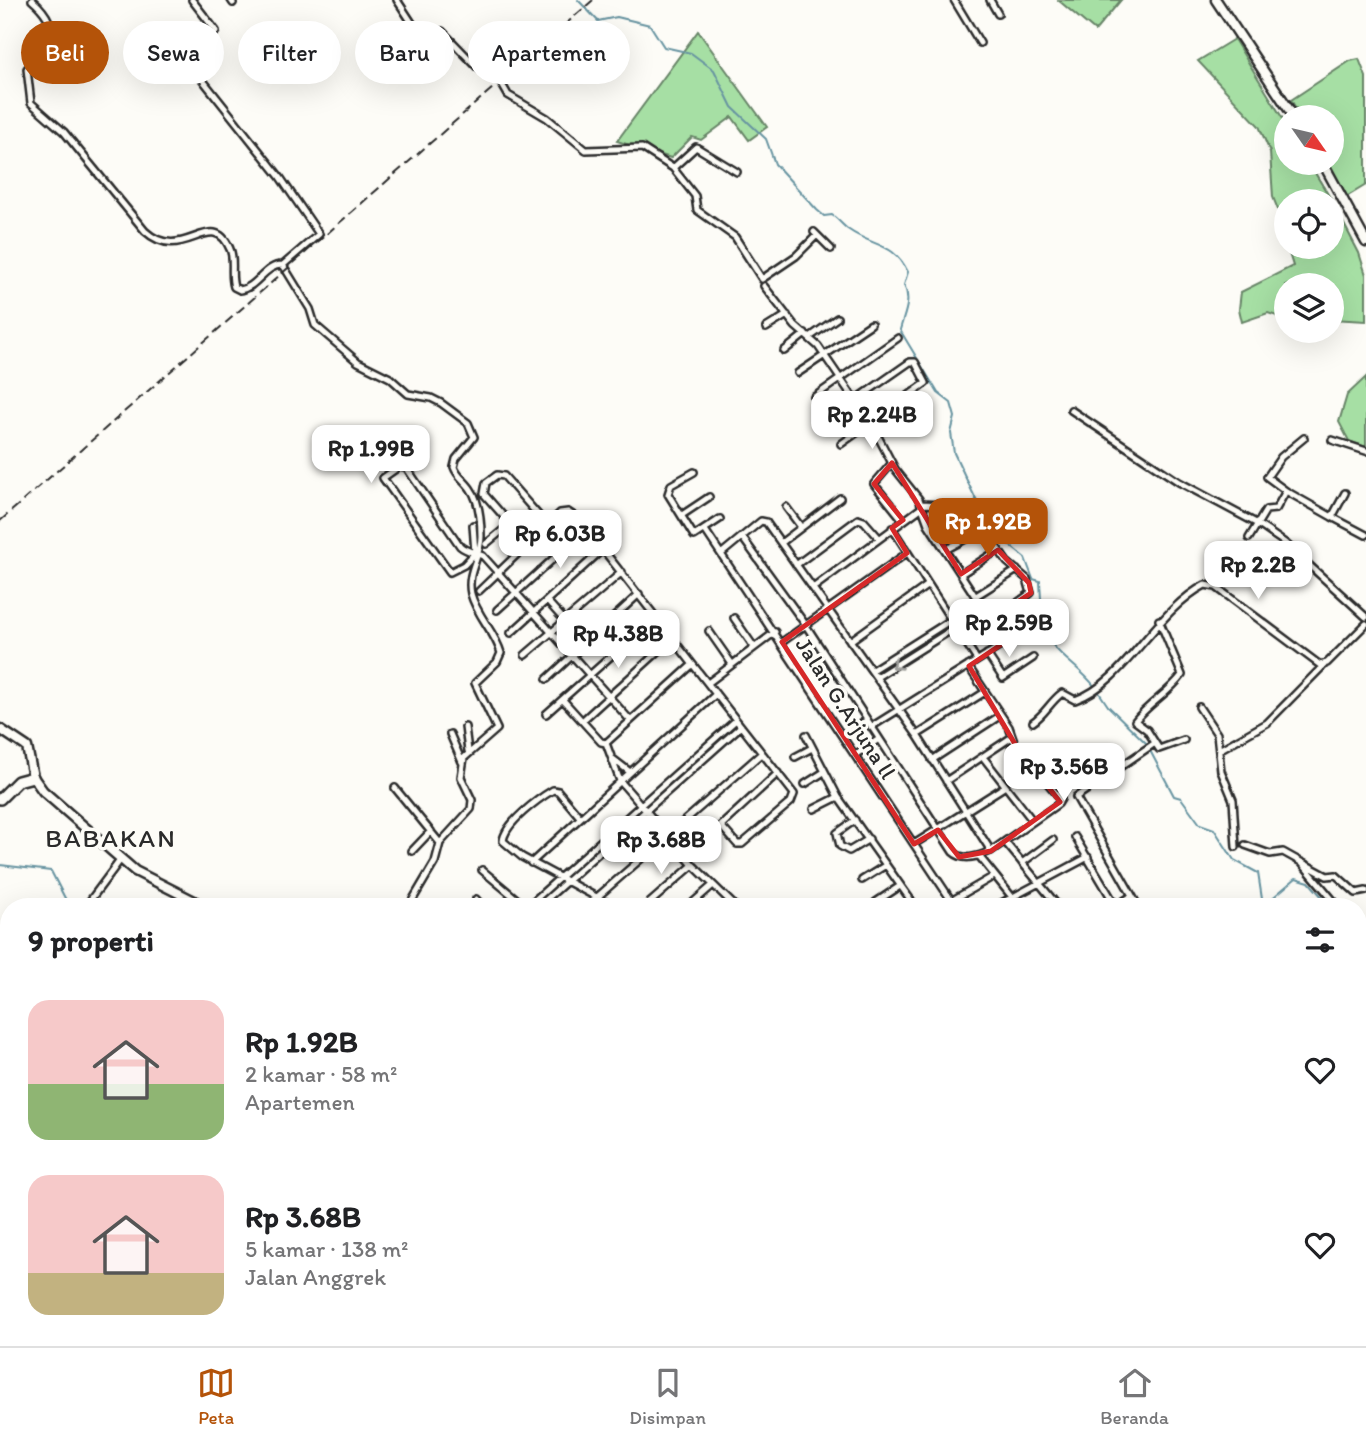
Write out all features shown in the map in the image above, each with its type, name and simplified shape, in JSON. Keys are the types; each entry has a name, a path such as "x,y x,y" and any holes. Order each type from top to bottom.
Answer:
{"main road":[{"path":"0,799 18,781 33,777"}],"street":[{"path":"32,0 48,18 51,33 48,46 27,69 31,103 64,132 150,236 167,243 184,242 208,231 215,232 231,251 231,276 237,290 247,289 273,267 284,265 319,234 280,177 186,59 188,52 214,36 216,31 191,0"},
{"path":"397,0 414,26 426,35 442,31 477,67 500,81 508,95 547,118 586,150 642,148 673,168 695,196 697,210 735,237 764,279 796,256 815,233 831,249"},
{"path":"954,0 980,43"},
{"path":"990,0 998,15"},
{"path":"1216,0 1286,105"},
{"path":"673,168 696,147 737,172"},
{"path":"1330,175 1366,241"},
{"path":"284,265 310,309 313,323 352,357 390,378 410,396 434,399 471,426 474,437 456,459 454,467 475,497 481,537 470,574 472,597 501,653 498,662 475,683 497,729 468,751 462,762 461,777 472,800 471,809 440,843 435,862 414,898"},
{"path":"764,286 825,355 872,425 891,463 921,506 931,528 1005,642"},
{"path":"766,328 787,315"},
{"path":"784,351 837,318"},
{"path":"798,373 871,324"},
{"path":"814,397 898,338"},
{"path":"824,422 910,362 915,362 926,383 872,425 841,444"},
{"path":"1071,410 1179,482 1256,523 1284,543 1366,617"},
{"path":"1304,438 1284,454 1267,477 1286,491 1366,535"},
{"path":"1332,440 1366,451"},
{"path":"891,463 874,484 903,520"},
{"path":"477,554 459,569 448,571 384,484 385,477 400,466 406,467 460,546 477,554 498,572 630,720"},
{"path":"694,472 668,490 694,536 720,519"},
{"path":"527,543 483,490 486,483 499,474 547,525"},
{"path":"1249,538 1267,509 1276,509 1286,491"},
{"path":"1332,517 1345,493"},
{"path":"682,515 709,497"},
{"path":"781,543 840,498"},
{"path":"813,588 921,506 938,504 984,528 998,550 1029,583 1031,593 992,621"},
{"path":"786,506 801,527"},
{"path":"479,591 560,513 568,512 586,528 794,794 791,802 742,844 737,844 722,827"},
{"path":"931,528 957,512"},
{"path":"796,565 858,519 865,522 879,538"},
{"path":"722,554 764,521 917,735 991,851"},
{"path":"486,544 510,524"},
{"path":"473,525 477,554"},
{"path":"497,610 586,528"},
{"path":"892,528 977,660"},
{"path":"945,550 984,528"},
{"name":"Jalan G.Arjuna ll","path":"705,530 782,642 949,898"},
{"path":"742,537 804,624 956,855 979,856 1005,842 1061,799 1012,737 1001,715 968,666"},
{"path":"511,633 603,549"},
{"path":"961,574 998,550"},
{"path":"782,642 907,553"},
{"path":"976,596 1017,570"},
{"path":"525,655 622,572"},
{"path":"850,641 928,585"},
{"path":"1033,722 1041,716 1047,704 1062,693 1075,700 1081,698 1113,674 1159,620 1202,586 1212,585 1319,665 1324,665"},
{"path":"547,679 639,594"},
{"path":"547,601 565,621"},
{"path":"546,714 655,617"},
{"path":"734,618 754,647"},
{"path":"872,670 951,620"},
{"path":"843,735 899,709 1042,620"},
{"path":"1159,620 1182,675 1168,692 1158,696 1136,720 1147,730 1159,749 1184,740"},
{"path":"1219,750 1267,723 1366,624"},
{"path":"877,677 956,627"},
{"path":"709,631 732,664"},
{"path":"708,683 775,632"},
{"path":"582,721 672,639"},
{"path":"915,644 919,651"},
{"path":"986,654 1003,678 1033,658"},
{"path":"606,743 692,665"},
{"path":"917,735 985,692"},
{"path":"531,863 579,816 716,694"},
{"path":"563,700 606,743 620,781 725,898"},
{"path":"1199,707 1217,734 1221,771 1233,800 1236,847"},
{"path":"932,760 1001,715"},
{"path":"549,898 619,836 674,776 736,720"},
{"path":"536,898 614,830 679,782 741,726"},
{"path":"465,727 468,751"},
{"path":"0,729 27,747 33,777 43,791 135,871 188,898"},
{"path":"450,734 462,762"},
{"path":"806,735 838,797 909,898"},
{"path":"946,781 1012,737"},
{"path":"855,755 879,739"},
{"path":"1133,898 1076,797 1155,743"},
{"path":"795,757 812,748"},
{"path":"701,751 706,758"},
{"path":"579,816 554,790 514,823 503,841 531,863 598,898 762,753"},
{"path":"982,757 1032,820"},
{"path":"613,758 630,772"},
{"path":"805,783 824,772"},
{"path":"687,857 778,773"},
{"path":"674,776 679,782"},
{"path":"914,844 1004,787"},
{"path":"395,788 440,843"},
{"path":"814,809 838,797"},
{"path":"855,820 837,833 841,846 849,851 869,839"},
{"path":"614,830 619,836"},
{"path":"412,851 431,831"},
{"path":"1075,837 1111,898"},
{"path":"1022,863 1053,840"},
{"path":"1005,842 1051,898"},
{"path":"1245,845 1270,854 1283,852 1327,876 1336,875 1356,893 1366,891"},
{"path":"591,851 597,856"},
{"path":"979,856 1012,897 1088,857"},
{"path":"92,898 121,859"},
{"path":"1301,862 1331,898"},
{"path":"655,898 693,865"},
{"path":"862,880 886,865"},
{"path":"482,870 517,898"},
{"path":"962,898 994,876"},
{"path":"698,898 713,885"},
{"path":"882,898 900,886"}],"highlighted area":[{"path":"892,463 961,574 998,550 1029,583 1031,593 991,620 1005,642 969,666 1015,744 1060,802 991,851 959,857 938,830 914,844 782,642 907,553 892,528 903,520 874,484"}],"green space":[{"path":"1058,0 1121,0 1095,31"},
{"path":"698,31 767,127 749,140 732,117 701,140 692,137 671,158 617,141"},
{"path":"1234,39 1274,105 1274,175 1316,175 1325,189 1274,189 1274,200 1270,152 1259,126 1198,61"},
{"path":"1359,59 1366,77 1366,185 1346,197 1344,189 1334,175 1344,175 1344,105 1294,105 1291,100 1350,61"},
{"path":"1344,224 1359,253 1366,275 1366,321 1344,320 1344,273 1279,273 1293,266 1291,259 1344,259"},
{"path":"1274,276 1274,315 1268,313 1242,322 1239,309 1241,292"},
{"path":"1366,377 1366,447 1349,441 1339,422 1347,395"}],"waterway":[{"path":"578,0 598,21 617,17 650,25 664,47 691,53 714,70 732,107 766,139 775,164 817,210 824,216 832,215 858,235 890,250 902,262 908,272 904,285 907,302 900,330 938,393 951,403 955,417 951,433 954,453 979,506 1002,539 1025,558 1033,579 1040,581 1042,617"},
{"path":"1043,622 1046,633 1057,650 1095,687"},
{"path":"1098,691 1108,706 1146,743 1174,796 1181,798 1200,824 1214,829 1234,860 1258,873 1262,898"},
{"path":"0,865 51,871 65,898"},
{"path":"1273,898 1296,878 1309,882 1323,898"}],"railway":[{"path":"0,521 593,0"}],"district":[{"name":"BABAKAN","path":"111,838"}]}
